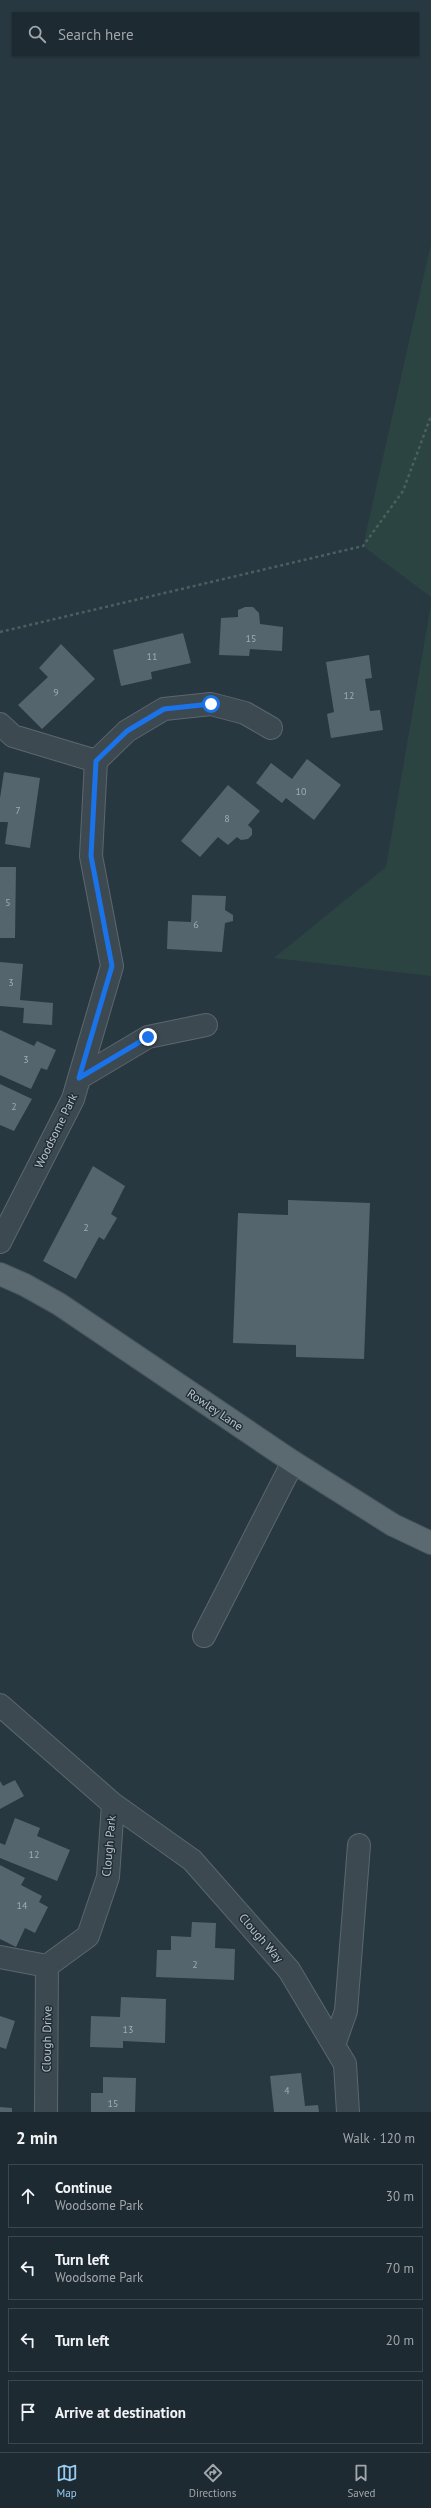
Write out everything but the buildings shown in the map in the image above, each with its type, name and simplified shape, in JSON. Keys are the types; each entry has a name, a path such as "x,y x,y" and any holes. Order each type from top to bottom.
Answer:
{"main road":[{"name":"Rowley Lane","path":"0,1274 59,1304 293,1462 394,1525 431,1543"}],"street":[{"path":"0,724 13,736 96,761 127,731 164,709 211,704 245,713 271,728"},
{"name":"Woodsome Park","path":"0,1242 73,1099 112,966 91,856 96,761"},
{"path":"79,1078 148,1037 206,1025"},
{"path":"204,1636 293,1462"},
{"name":"Clough Park","path":"0,1705 113,1804 108,1877 88,1936 48,1966"},
{"name":"Clough Way","path":"113,1804 192,1860 289,1970 345,2064 348,2112"},
{"path":"334,2045 346,2011 359,1846"},
{"path":"0,1957 48,1966"},
{"name":"Clough Drive","path":"46,2112 48,1966"}],"path":[{"path":"0,632 363,546 403,492 431,416"}],"green space":[{"path":"431,244 431,597 363,546"},
{"path":"431,604 431,976 274,958 386,867"}],"route":[{"path":"148,1037 79,1078 112,966 91,856 96,761 127,731 164,709 211,704"}]}
